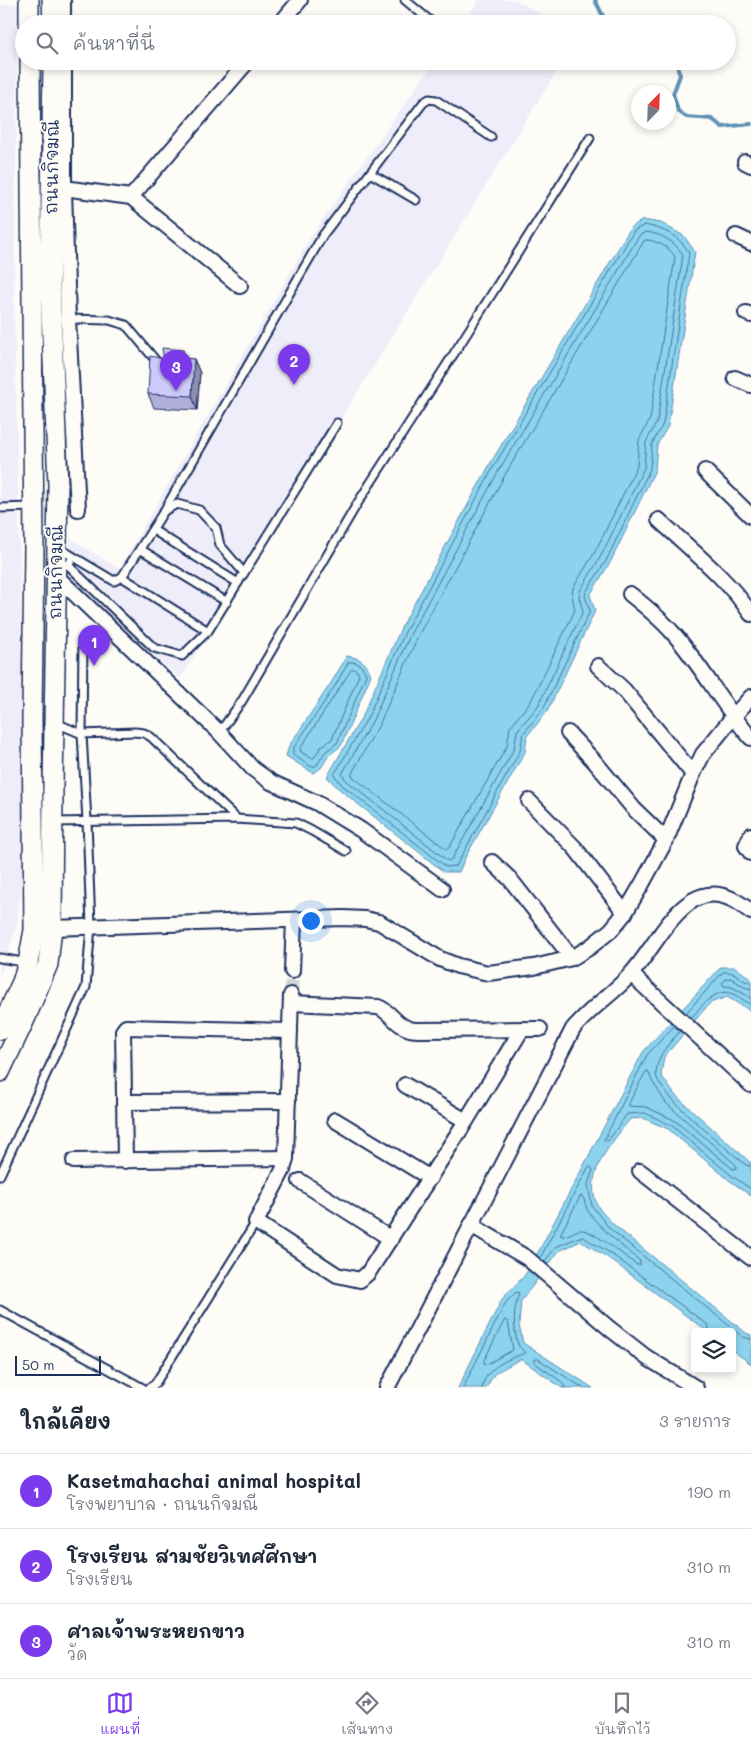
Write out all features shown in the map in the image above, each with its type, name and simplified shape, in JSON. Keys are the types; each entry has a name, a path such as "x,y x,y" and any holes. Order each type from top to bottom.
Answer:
{"main road":[{"path":"29,0 29,15"},
{"path":"52,0 52,15"},
{"name":"ถนนกิจมณี","path":"0,1030 22,982 28,963 34,930 32,718 34,547 32,508 30,70"},
{"name":"ถนนกิจมณี","path":"0,1072 48,964 52,928 54,722 62,561 50,283 58,188 53,70"},
{"path":"32,415 55,415"}],"street":[{"path":"63,0 63,15"},
{"path":"288,15 300,0"},
{"path":"64,70 58,188 68,319 78,509"},
{"path":"131,197 240,70"},
{"path":"58,188 131,197 240,286"},
{"path":"736,236 751,243"},
{"path":"735,378 751,384"},
{"path":"705,471 751,516"},
{"path":"659,520 715,573 751,614"},
{"path":"62,561 239,755 259,773 271,782 317,803 361,830 442,889"},
{"path":"630,594 657,616 689,652 733,717 751,738"},
{"path":"598,666 624,690 693,774"},
{"path":"52,928 350,918 379,922 440,959 488,974 534,968 572,958 590,947 611,930 625,913 666,840 703,754 751,697"},
{"path":"568,733 634,809 666,840"},
{"path":"529,801 575,848 625,913"},
{"path":"751,835 746,846 751,853"},
{"path":"492,862 510,879 572,958"},
{"path":"388,1388 573,1029 581,1019 631,974 672,919 694,898 706,895 719,895 733,900 751,912"},
{"path":"292,971 294,920"},
{"path":"631,974 751,1085"},
{"path":"522,1029 391,1239 368,1273 360,1280 337,1275 256,1222 283,1170 286,1158 291,999 378,1007 385,1010 398,1023 407,1028 419,1030 522,1029 540,1029"},
{"path":"125,1161 123,1031 126,1027 290,1031"},
{"path":"405,1085 466,1121"},
{"path":"124,1102 288,1101"},
{"path":"335,1120 430,1178"},
{"path":"74,1162 286,1158"},
{"path":"640,1171 751,1258"},
{"path":"300,1181 391,1239"},
{"path":"472,1226 527,1258 609,1328 639,1351 696,1388"}],"lane":[{"path":"404,0 423,15"},
{"path":"62,561 114,581 122,577 164,512 323,235 423,103 429,99 436,100 491,137"},
{"path":"218,731 224,726 242,701 356,504 464,338 590,138"},
{"path":"370,173 416,200"},
{"path":"68,319 109,320 126,325 164,372"},
{"path":"62,561 154,648 182,656 208,631 337,423"},
{"path":"164,512 177,504 199,510 216,528 220,544 244,573"},
{"path":"0,508 32,508"},
{"path":"153,530 238,583"},
{"path":"140,549 227,602"},
{"path":"122,577 208,631"},
{"path":"0,1175 86,987 91,926 82,734 83,640"},
{"path":"54,722 82,734 144,733 151,737 237,819"},
{"path":"53,822 237,819 296,824 346,851"},
{"path":"0,958 28,963"},
{"path":"149,1388 155,1384 256,1222"},
{"path":"0,1310 143,1388"}],"shaded area":[{"path":"479,0 516,0 542,15 468,15"},
{"path":"18,4 18,15 15,15 15,70 17,70 14,311 26,840 17,925 0,976 0,5"},
{"path":"429,70 557,70 180,679 68,579 70,538 119,569 313,233"}],"water":[{"path":"643,220 661,223 684,236 695,252 668,426 657,445 655,470 611,561 590,595 595,611 547,712 527,736 525,752 459,872 444,872 339,789 327,777 363,715 401,628 490,464 631,227"},
{"path":"347,656 362,661 371,675 341,746 329,755 321,768 313,773 286,756 289,746"},
{"path":"721,967 735,967 751,979 751,1011 727,997 710,1003 664,1057 661,1075 675,1095 751,1163 751,1196 668,1129 643,1118 630,1119 608,1148 597,1170 594,1192 598,1207 614,1225 746,1333 751,1335 751,1364 736,1353 736,1328 703,1328 607,1257 581,1241 559,1251 521,1301 519,1325 523,1343 593,1388 562,1388 521,1359 495,1373 486,1388 458,1388 502,1299 525,1275 541,1247 643,1052"}],"building":[{"path":"162,348 183,350 182,358 194,359 192,396 148,394 150,356 164,359"}],"waterway":[{"path":"595,0 602,15"},
{"path":"678,70 680,75 673,94 678,111 686,117 712,119 722,127 751,124"}],"tunnel":[{"path":"291,995 292,971"}],"place":[{"name":"โรงเรียน สามชัยวิเทศศึกษา","path":"294,385"},
{"name":"ศาลเจ้าพระหยกขาว","path":"176,391"},
{"name":"Kasetmahachai animal hospital","path":"94,666"}]}
